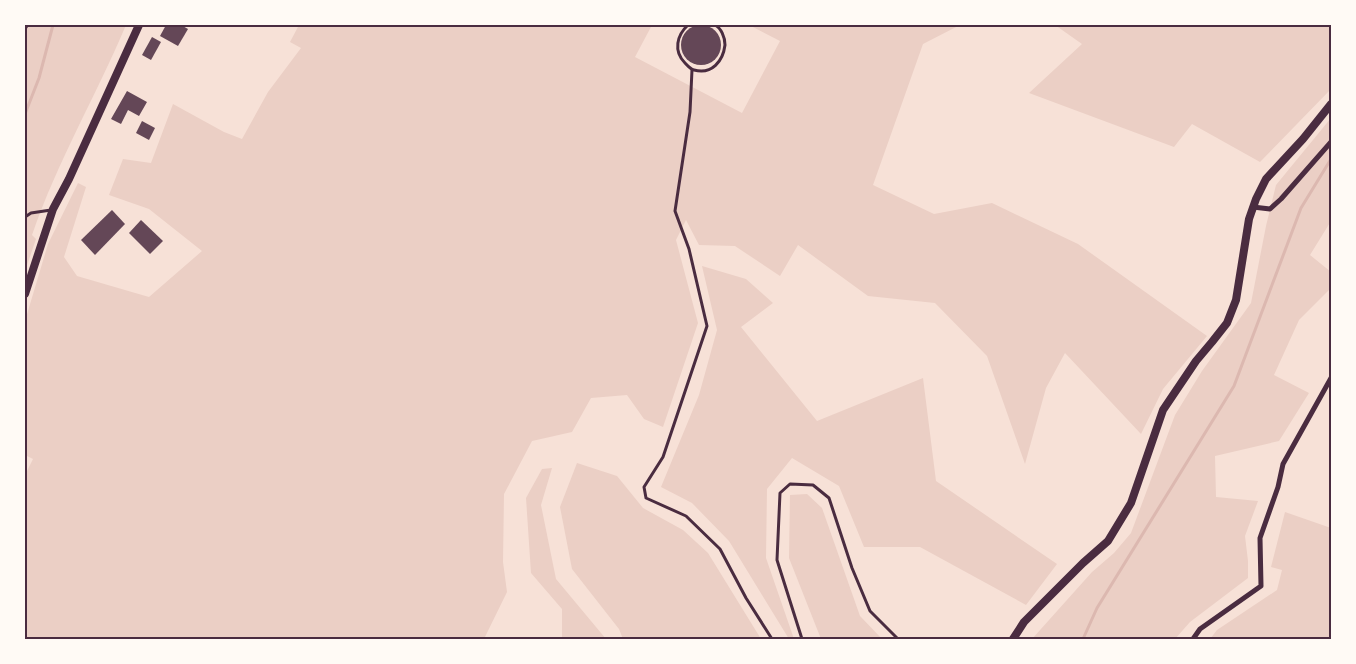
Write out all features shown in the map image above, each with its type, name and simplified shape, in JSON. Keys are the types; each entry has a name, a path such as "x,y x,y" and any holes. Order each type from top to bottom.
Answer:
{"street":[{"path":"25,294 53,209 73,170 139,25"},
{"path":"1013,639 1024,622 1083,563 1108,542 1131,503 1164,410 1196,361 1227,322 1236,300 1249,219 1266,179 1303,139 1331,104"},
{"path":"1253,207 1270,209 1331,142"},
{"path":"1193,639 1200,629 1261,586 1260,538 1278,487 1283,464 1331,378"}],"lane":[{"path":"688,25 682,31 677,45 680,58 692,70 703,71 716,66 724,54 725,39 718,26 715,25"},
{"path":"692,70 690,112 675,211 689,249 707,326 663,458 644,486 646,498 686,516 720,549 746,598 772,639"},
{"path":"25,217 53,209"},
{"path":"802,639 777,560 780,493 790,484 813,485 828,498 852,568 870,611 898,639"}],"path":[{"path":"25,30 28,25"}],"shaded area":[{"path":"25,25 126,25 53,181 32,235 36,239 25,271"},
{"path":"299,25 652,25 635,57 742,113 780,41 749,25 960,25 923,44 873,185 934,214 992,203 1078,244 1207,336 1163,389 1141,434 1065,353 1046,388 1025,464 987,356 935,303 868,296 798,245 780,276 735,246 699,245 686,220 676,240 698,323 663,427 644,419 627,395 591,398 572,432 532,441 504,494 503,562 507,592 484,639 25,639 25,475 33,459 25,455 25,321 48,244 78,183 86,187 64,257 77,276 149,297 202,251 149,209 109,195 123,159 151,163 173,104 224,132 242,139 268,92 301,48 290,42"},
{"path":"1055,25 1331,25 1331,89 1260,162 1192,124 1174,147 1029,93 1082,44"},
{"path":"1331,118 1331,221 1310,255 1331,272 1331,288 1299,320 1274,375 1309,393 1279,441 1215,456 1216,497 1258,501 1245,536 1248,578 1190,622 1175,639 1032,639 1092,572 1114,553 1131,533 1175,415 1202,371 1251,303 1276,185"},
{"path":"702,266 746,279 773,303 741,327 817,421 923,378 936,481 1057,564 1026,605 920,547 864,547 839,486 792,458 767,489 766,558 794,639 789,639 729,541 692,503 661,487 699,395 717,330"},
{"path":"577,463 617,476 643,508 683,530 708,553 761,639 623,639 619,629 572,569 560,507"},
{"path":"552,468 541,505 556,579 606,639 562,639 562,609 531,573 526,498 542,469"},
{"path":"807,494 822,508 860,616 882,639 821,639 789,558 790,495"},
{"path":"1285,512 1331,528 1331,639 1210,639 1217,630 1277,590 1282,570 1271,567"}],"building":[{"path":"166,25 181,25 188,29 178,46 160,36"},
{"path":"697,25 705,25 712,28 718,34 721,45 718,56 712,62 705,65 697,65 690,62 684,56 681,49 681,41 684,34 690,28"},
{"path":"152,37 161,42 151,60 142,55"},
{"path":"127,91 147,102 139,116 128,110 121,124 111,119"},
{"path":"142,121 155,128 149,140 136,133"},
{"path":"112,210 125,224 95,255 81,240"},
{"path":"141,220 163,241 150,254 129,233"}],"waterway":[{"path":"25,114 39,78 53,25"},
{"path":"1083,639 1097,608 1234,386 1301,208 1331,159"}]}
